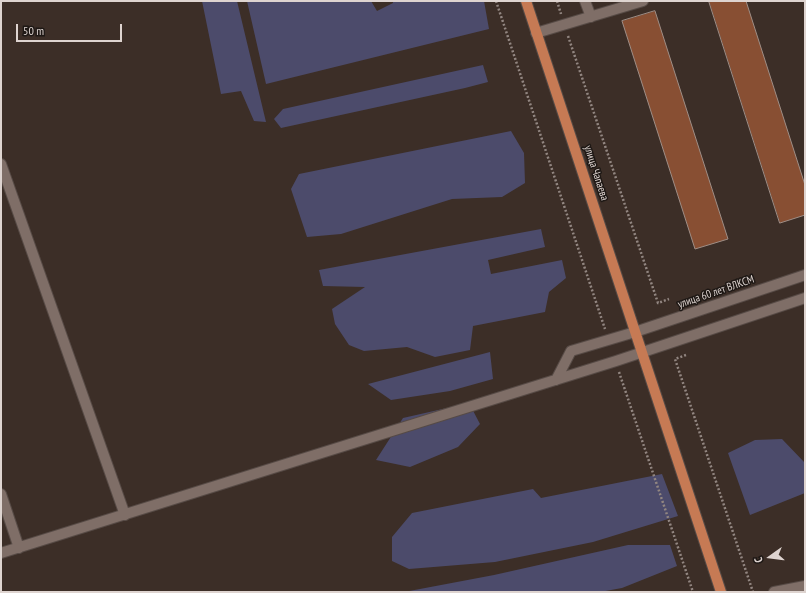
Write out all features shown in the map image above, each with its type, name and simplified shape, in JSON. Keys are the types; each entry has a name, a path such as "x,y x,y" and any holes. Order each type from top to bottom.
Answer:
{"main road":[{"name":"улица Чапаева","path":"526,1 722,592"}],"street":[{"path":"585,1 591,17"},
{"path":"536,33 643,1"},
{"path":"1,164 126,515"},
{"name":"улица 60 лет ВЛКСМ","path":"556,380 571,351 635,332 805,275"},
{"path":"1,553 616,362 805,298"},
{"path":"1,496 19,548"},
{"path":"774,592 805,586"}],"path":[{"path":"496,1 609,340"},
{"path":"557,1 658,303 669,299"},
{"path":"686,355 675,359 753,592"},
{"path":"616,362 693,592"}],"shaded area":[{"path":"202,1 237,1 266,122 254,121 241,91 221,94"},
{"path":"247,1 371,1 377,11 393,3 393,1 484,1 489,29 266,84"},
{"path":"483,65 488,82 465,88 281,128 274,119 283,109"},
{"path":"511,131 524,153 525,183 502,197 452,199 341,234 307,237 291,189 299,174"},
{"path":"541,229 545,247 488,260 491,274 562,260 566,278 549,292 545,312 473,326 470,350 435,357 407,347 364,351 349,345 335,324 332,309 365,287 323,286 319,270"},
{"path":"490,352 493,379 450,391 391,400 368,384"},
{"path":"469,403 480,424 458,447 410,467 376,460 403,418"},
{"path":"782,439 805,463 805,493 750,515 728,453 755,440"},
{"path":"662,474 678,516 593,542 495,562 409,569 392,561 392,537 412,513 533,489 541,498"},
{"path":"628,545 670,545 677,566 622,588 600,592 404,592 494,575"}],"building":[{"path":"709,1 746,1 805,185 805,215 780,223"},
{"path":"655,11 728,239 695,249 622,21"}]}
